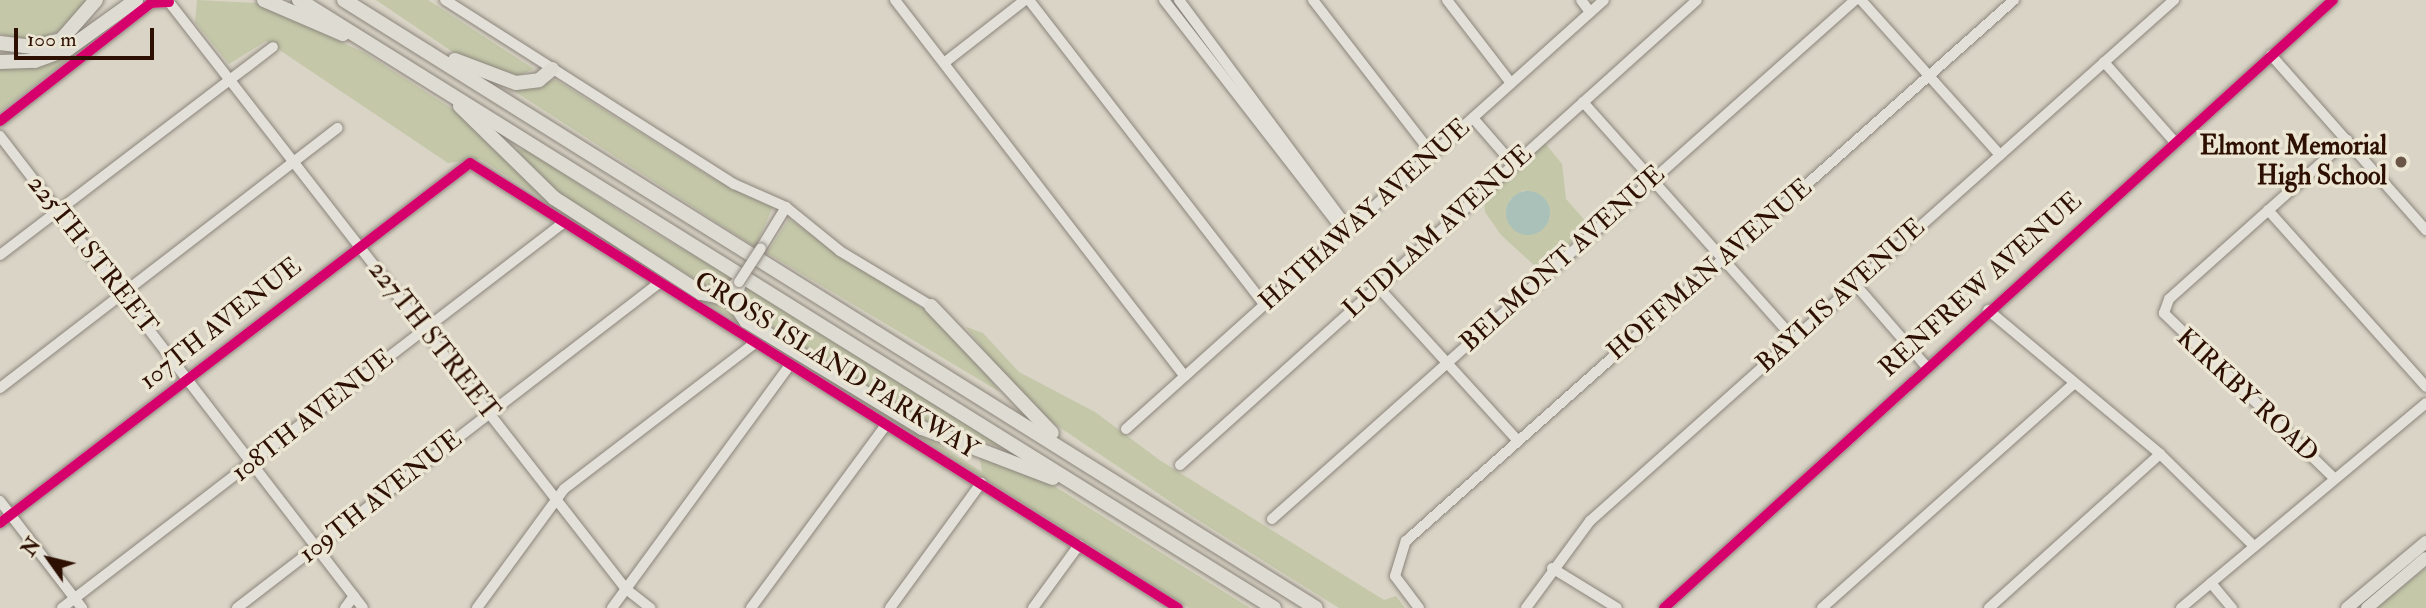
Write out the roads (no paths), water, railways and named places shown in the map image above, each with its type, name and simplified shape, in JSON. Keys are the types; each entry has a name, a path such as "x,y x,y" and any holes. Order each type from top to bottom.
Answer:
{"highway":[{"path":"0,43 33,47 61,40 96,0"},
{"path":"0,62 35,61 68,49 136,0"},
{"path":"264,0 382,50"},
{"name":"CROSS ISLAND PARKWAY","path":"299,0 1274,608"},
{"name":"CROSS ISLAND PARKWAY","path":"344,0 1316,608"},
{"path":"361,0 405,37"},
{"path":"419,46 506,81 534,82 552,69"},
{"path":"432,81 566,207 706,296 726,295 739,282"},
{"path":"739,282 734,303 743,318 900,416 1096,497"},
{"path":"931,306 960,330 1016,403 1114,481"}],"main road":[{"path":"2367,608 2426,542"},
{"path":"2347,608 2403,569 2426,558"}],"street":[{"path":"444,0 734,184 786,207 840,251 931,306"},
{"path":"895,0 1185,376"},
{"path":"944,63 1027,0 1265,305"},
{"path":"1164,0 1338,224 1349,229"},
{"path":"1179,0 1239,76 1349,229"},
{"path":"1313,0 1432,154"},
{"path":"1447,0 1511,83"},
{"path":"1581,0 1591,12"},
{"name":"HATHAWAY AVENUE","path":"1126,429 1604,0"},
{"name":"LUDLAM AVENUE","path":"1180,465 1697,0"},
{"name":"BELMONT AVENUE","path":"1272,519 1854,0"},
{"path":"1861,0 2000,155"},
{"name":"HOFFMAN AVENUE","path":"1419,608 1395,576 1406,541 2014,0"},
{"name":"BAYLIS AVENUE","path":"1526,608 1552,568 1590,521 2174,0"},
{"name":"RENFREW AVENUE","path":"1664,608 1988,310 2333,0"},
{"name":"227TH STREET","path":"0,121 151,3 169,2 231,78 626,589 650,608"},
{"path":"0,255 273,47"},
{"path":"2271,55 2426,230"},
{"path":"2104,62 2174,141"},
{"path":"1229,84 1239,76"},
{"path":"1583,102 1793,338"},
{"path":"1472,118 1513,164"},
{"path":"0,388 338,128"},
{"name":"225TH STREET","path":"0,136 363,608"},
{"name":"KIRKBY ROAD","path":"2334,478 2164,313 2169,299 2347,141"},
{"name":"107TH AVENUE","path":"0,523 470,163"},
{"name":"CROSS ISLAND PARKWAY","path":"470,163 1176,607"},
{"path":"739,282 786,207"},
{"path":"2268,210 2426,387"},
{"name":"108TH AVENUE","path":"62,608 564,223"},
{"name":"109TH AVENUE","path":"237,608 660,283"},
{"path":"1855,284 1927,367"},
{"path":"1378,286 1517,440"},
{"path":"1988,310 2073,384 2160,454 2253,545"},
{"path":"477,608 556,500 755,343"},
{"path":"612,608 790,365"},
{"path":"1822,608 2073,384"},
{"path":"2181,608 2253,545 2426,403"},
{"path":"751,608 886,425"},
{"path":"1989,608 2160,454"},
{"path":"890,608 981,483"},
{"path":"0,502 82,608"},
{"path":"1033,608 1079,545"},
{"path":"1552,568 1617,608"},
{"path":"2211,583 2232,608"},
{"path":"345,608 354,596"}],"water":[{"path":"1528,191 1537,192 1544,197 1549,204 1549,222 1544,229 1537,234 1528,235 1519,234 1512,229 1507,222 1506,213 1507,204 1512,197 1519,192"}],"place":[{"name":"Elmont Memorial High School","path":"2401,162"}]}
